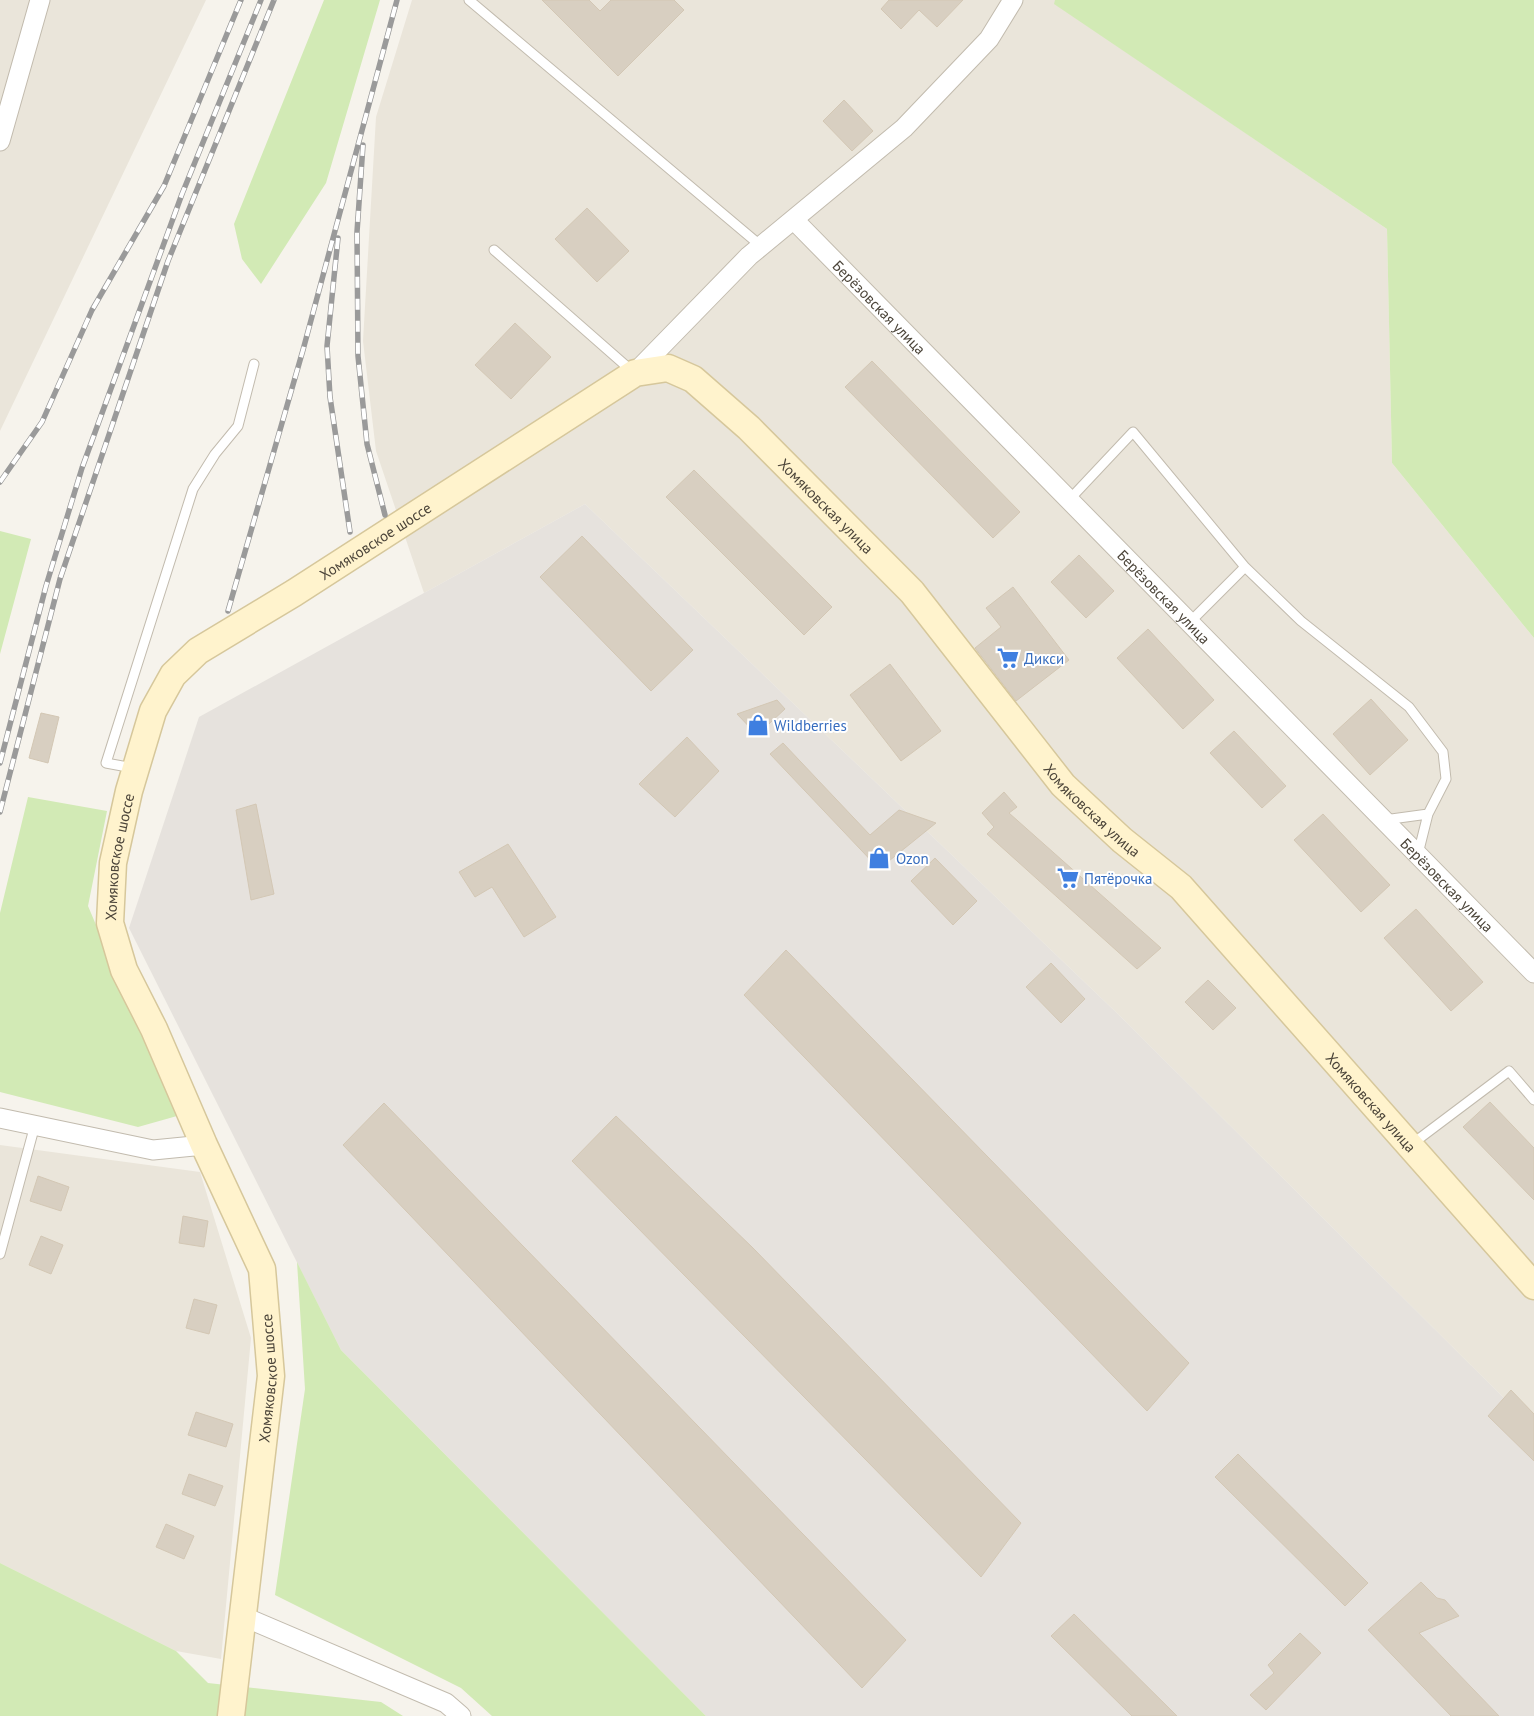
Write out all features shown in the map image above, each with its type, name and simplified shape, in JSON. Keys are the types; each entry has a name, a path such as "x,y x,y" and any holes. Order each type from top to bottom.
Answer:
{"street":[{"path":"0,141 40,0"},
{"path":"635,374 749,256 904,128 988,39 1013,0"},
{"name":"Берёзовская улица","path":"794,220 1534,972"},
{"name":"Хомяковская улица","path":"635,374 668,368 694,379 749,428 912,592 1062,785 1122,840 1181,887 1534,1286"},
{"name":"Хомяковское шоссе","path":"231,1716 270,1376 262,1269 204,1145 154,1029 124,970 110,923 113,863 152,711 173,675 198,651 294,593 635,374"},
{"path":"0,1118 153,1150 204,1145"},
{"path":"242,1616 446,1703 461,1716"}],"lane":[{"path":"469,0 762,246"},
{"path":"494,250 635,374"},
{"path":"136,769 106,763 193,489 215,454 238,426 254,364"},
{"path":"1069,500 1132,432 1245,566 1301,621 1409,707 1443,752 1446,779 1428,814 1418,854"},
{"path":"1190,622 1245,566"},
{"path":"1384,820 1428,814"},
{"path":"1410,1146 1509,1071 1534,1100"},
{"path":"0,1254 35,1125"}],"shaded area":[{"path":"0,0 206,0 0,431"},
{"path":"412,0 1055,0 1055,4 1387,229 1392,463 1534,638 1534,1428 1119,1015 585,504 424,593 376,451 363,341 376,117"},
{"path":"585,504 1119,1015 1534,1428 1534,1716 706,1716 341,1350 129,928 199,717"},
{"path":"0,1145 200,1172 251,1338 221,1659 176,1651 0,1563"}],"green space":[{"path":"324,0 380,0 326,183 261,284 242,259 234,224"},
{"path":"1055,0 1534,0 1534,638 1392,463 1387,229 1054,4"},
{"path":"0,531 31,539 0,654"},
{"path":"28,797 107,811 88,906 177,1116 138,1127 0,1092 0,913"},
{"path":"297,1262 341,1350 706,1716 492,1716 461,1688 275,1595 305,1389"},
{"path":"0,1563 176,1651 208,1683 381,1702 403,1716 0,1716"}],"building":[{"path":"542,0 589,0 600,11 611,0 674,0 684,10 618,76"},
{"path":"889,0 963,0 937,27 919,10 901,29 881,9"},
{"path":"844,100 873,131 852,151 823,121"},
{"path":"587,208 629,251 597,282 555,239"},
{"path":"515,323 551,357 511,399 475,365"},
{"path":"872,361 1020,512 993,538 845,387"},
{"path":"694,470 832,607 804,635 666,497"},
{"path":"582,536 693,650 651,691 540,577"},
{"path":"1079,555 1114,591 1086,618 1051,582"},
{"path":"1013,587 1069,660 1016,701 975,648 1001,627 986,608"},
{"path":"1148,629 1214,700 1183,729 1117,658"},
{"path":"890,664 941,731 901,761 850,695"},
{"path":"1371,699 1408,740 1370,775 1333,734"},
{"name":"Wildberries","path":"777,700 785,709 757,735 737,714"},
{"path":"41,713 59,717 48,763 29,758"},
{"path":"1234,731 1286,786 1262,808 1210,753"},
{"path":"687,737 719,771 675,817 639,784"},
{"path":"783,743 870,835 899,810 936,823 879,869 770,754"},
{"path":"1004,792 1017,807 1009,813 1161,948 1137,969 987,834 994,827 982,813"},
{"path":"256,804 274,894 251,900 236,810"},
{"path":"1323,814 1390,885 1361,912 1294,840"},
{"path":"508,844 556,917 524,937 492,887 475,897 459,872"},
{"path":"935,858 977,901 953,925 911,881"},
{"path":"1416,909 1483,982 1451,1011 1384,938"},
{"path":"786,950 1189,1363 1147,1411 744,995"},
{"path":"1051,963 1085,999 1061,1023 1026,987"},
{"path":"1208,980 1236,1008 1213,1030 1185,1002"},
{"path":"1490,1102 1534,1148 1534,1200 1463,1127"},
{"path":"384,1103 906,1640 862,1688 343,1145"},
{"path":"616,1116 753,1248 1021,1523 981,1577 572,1161"},
{"path":"38,1176 69,1187 61,1211 30,1201"},
{"path":"183,1216 208,1221 204,1247 179,1243"},
{"path":"41,1236 63,1245 51,1274 29,1265"},
{"path":"194,1299 217,1305 209,1334 186,1328"},
{"path":"1511,1390 1534,1414 1534,1461 1488,1416"},
{"path":"196,1412 233,1424 226,1447 188,1435"},
{"path":"1238,1454 1368,1583 1345,1606 1215,1477"},
{"path":"189,1474 223,1486 215,1506 182,1494"},
{"path":"166,1524 194,1536 184,1559 156,1547"},
{"path":"1421,1582 1437,1598 1445,1600 1459,1616 1419,1633 1499,1716 1451,1716 1368,1630"},
{"path":"1074,1614 1177,1716 1132,1716 1051,1636"},
{"path":"1300,1633 1321,1653 1266,1710 1250,1695 1274,1673 1268,1665"}],"railway":[{"path":"0,482 42,422 92,310 164,186 241,0"},
{"path":"0,763 46,586 82,468 182,194 261,0"},
{"path":"0,812 60,579 168,261 274,0"},
{"path":"228,611 303,350 397,0"},
{"path":"363,145 357,232 358,356 367,444 385,515"},
{"path":"338,238 327,346 330,397 350,532"}],"place":[{"name":"Дикси","path":"1008,658"},
{"name":"Wildberries","path":"758,725"},
{"name":"Ozon","path":"879,858"},
{"name":"Пятёрочка","path":"1068,878"}]}
